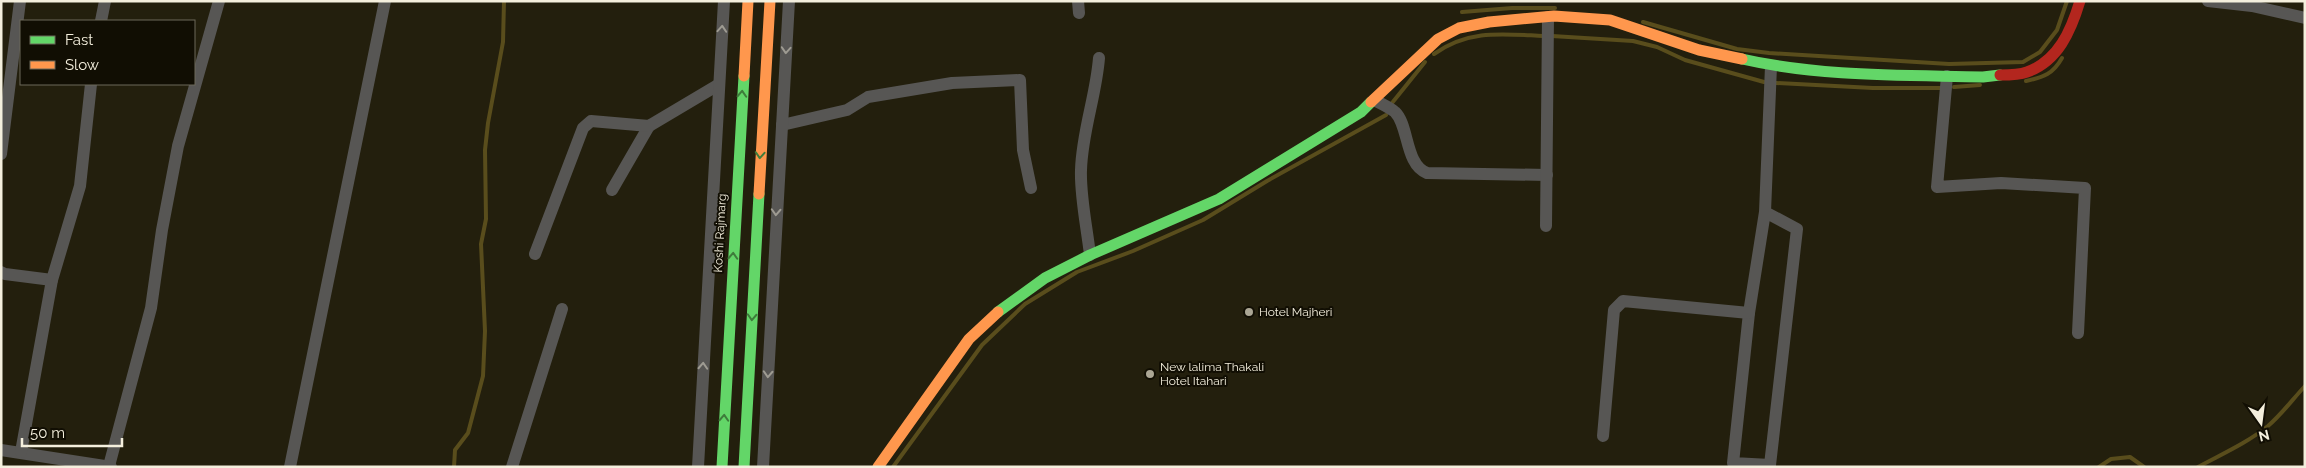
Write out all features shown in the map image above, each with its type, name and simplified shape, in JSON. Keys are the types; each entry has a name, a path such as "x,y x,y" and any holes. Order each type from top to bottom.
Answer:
{"street":[{"path":"1,154 20,1"},
{"path":"102,20 106,1"},
{"path":"1,450 110,467 151,308 162,230 178,146 219,1"},
{"path":"290,467 385,1"},
{"path":"698,467 724,1"},
{"name":"Koshi Rajmarg","path":"722,467 748,1"},
{"path":"744,467 770,1"},
{"path":"763,467 789,1"},
{"path":"878,467 969,339 1002,308 1045,278 1090,255 1161,222 1219,199 1361,112 1438,39 1459,28 1489,22 1548,17 1610,20 1699,50 1771,66 1835,73 2004,76 2025,73 2042,65 2055,55 2075,18 2080,1"},
{"path":"2208,1 2252,6 2305,18"},
{"path":"1546,226 1548,17"},
{"path":"1090,255 1081,171 1085,134 1098,79 1099,58"},
{"path":"1765,212 1797,229 1770,465 1733,465 1750,313 1765,212 1771,66"},
{"path":"1947,76 1937,187 2001,183 2085,188 2078,333"},
{"path":"782,125 847,110 868,97 952,83 1020,80 1022,150 1031,188"},
{"path":"21,452 52,280 80,186 91,85"},
{"path":"612,190 649,126 718,85"},
{"path":"1374,100 1396,113 1414,162 1421,171 1427,173 1547,175"},
{"path":"535,254 583,128 592,121 649,126"},
{"path":"1,272 52,280"},
{"path":"1603,436 1614,310 1623,300 1750,313"},
{"path":"512,467 562,309"}],"waterway":[{"path":"454,467 455,450 468,433 483,376 485,331 481,244 486,219 485,150 503,42 504,1"},
{"path":"1643,22 1737,49 1769,53 1949,64 2023,62 2040,52 2057,30 2067,1"},
{"path":"1462,12 1512,8 1555,8"},
{"path":"1434,54 1460,40 1473,37 1500,34 1543,36"},
{"path":"1552,36 1633,41 1657,47 1685,60 1764,82"},
{"path":"2026,81 2047,74 2055,68 2062,58"},
{"path":"1392,103 1425,62"},
{"path":"1776,83 1873,88 1940,88"},
{"path":"1954,87 1980,85"},
{"path":"893,467 982,345 1025,304 1077,272 1133,251 1203,220 1267,181 1386,115"},
{"path":"2198,467 2252,438 2268,426 2305,386"},
{"path":"2099,467 2111,459 2130,457 2144,467"}],"traffic: fast":[{"path":"1742,59 1802,69 1862,74 1983,77 2000,75"},
{"path":"722,467 744,76"},
{"path":"998,312 1045,278 1090,255 1219,199 1361,112 1371,102"},
{"path":"744,467 759,194"}],"traffic: slow":[{"path":"744,76 748,1"},
{"path":"759,194 770,1"},
{"path":"1371,102 1438,39 1459,28 1489,22 1554,16 1610,20 1699,50 1742,59"},
{"path":"878,467 969,339 998,312"}],"traffic: jam":[{"path":"2000,75 2024,73 2038,67 2055,53 2067,34 2080,1"}],"place":[{"name":"Hotel Majheri","path":"1249,312"},
{"name":"New lalima Thakali Hotel Itahari","path":"1150,374"}]}
